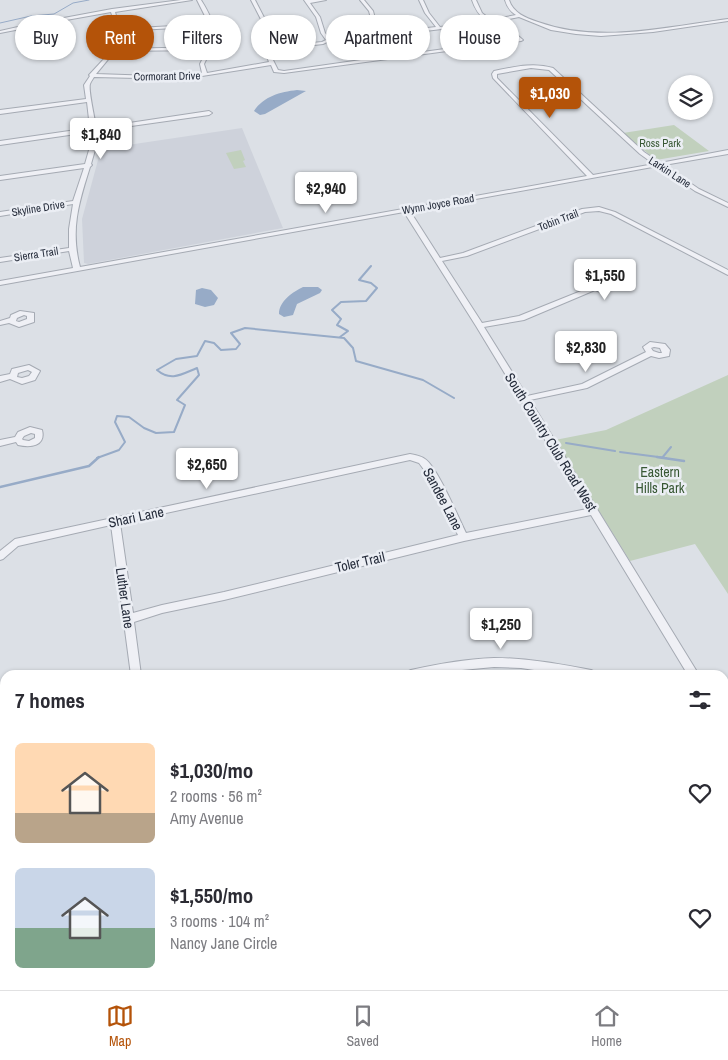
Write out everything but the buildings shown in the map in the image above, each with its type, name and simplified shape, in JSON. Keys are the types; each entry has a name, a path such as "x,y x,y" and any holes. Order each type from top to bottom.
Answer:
{"street":[{"path":"76,16 190,0"},
{"path":"199,0 207,15"},
{"path":"253,0 261,15"},
{"path":"306,1 324,0"},
{"path":"362,0 371,11 372,15"},
{"path":"422,0 427,13 439,28"},
{"path":"474,0 482,15"},
{"path":"507,0 510,8 520,16 557,30 597,34 614,34 728,20"},
{"path":"306,1 318,17 323,33 329,40 316,44"},
{"path":"112,10 114,15"},
{"path":"0,32 15,28"},
{"path":"430,29 439,28"},
{"path":"77,270 72,249 72,229 76,202 94,143 94,129 87,85 91,75 105,60"},
{"path":"204,60 202,64 205,75"},
{"path":"271,60 276,71 280,72 369,60"},
{"name":"Cormorant Drive","path":"91,75 158,78 205,75 273,63"},
{"name":"Larkin Lane","path":"591,176 495,78 494,74 496,72 534,66 543,66 551,69 619,133 656,164 697,190 728,205"},
{"path":"0,112 89,100"},
{"path":"0,142 209,113"},
{"name":"Wynn Joyce Road","path":"0,283 728,152"},
{"path":"0,178 89,164"},
{"name":"Skyline Drive","path":"0,214 76,202"},
{"name":"Tobin Trail","path":"438,260 465,255 584,210 599,209 613,213 728,273"},
{"name":"South Country Club Road West","path":"406,210 480,326 691,670"},
{"name":"Sierra Trail","path":"0,260 72,249"},
{"path":"480,326 521,318 595,288"},
{"path":"0,323 12,320"},
{"path":"524,399 584,386 650,353"},
{"path":"0,379 13,376"},
{"path":"0,443 18,439"},
{"name":"Shari Lane","path":"2,552 15,543 410,457 423,461"},
{"name":"Sandee Lane","path":"423,461 432,472 440,492 464,537"},
{"name":"Toler Trail","path":"128,619 162,609 224,596 464,537 593,511"},
{"name":"Luther Lane","path":"115,521 135,670"},
{"path":"433,670 481,663 512,663 558,670"}],"shaded area":[{"path":"242,128 283,228 88,264 84,263 82,219 101,149"}],"green space":[{"name":"Ross Park","path":"674,125 709,151 656,160 623,133"},
{"path":"241,150 246,167 234,169 226,153"},
{"name":"Eastern Hills Park","path":"728,375 728,594 695,544 630,561 555,440 606,430"}],"water":[{"path":"297,90 306,91 265,114 260,115 254,111 268,98"},
{"path":"303,287 318,287 322,290 320,293 297,304 293,315 284,317 279,314 284,301"},
{"path":"202,288 211,290 218,298 214,305 205,307 195,304 196,290"}],"waterway":[{"path":"0,23 31,16 54,14 73,3 89,0"},
{"path":"340,337 348,331 337,325 341,319 332,310 341,302 366,301 377,288 371,283 359,280 371,266"},
{"path":"98,457 119,450 125,442 115,422 117,416 129,417 144,428 156,433 174,432 185,405 177,400 199,375 197,368 177,376 167,376 157,370 176,359 197,356 205,341 214,343 221,350 236,349 240,344 231,333 245,328 344,338 353,348 356,361 423,380 454,398"},
{"path":"566,443 615,451"},
{"path":"662,458 671,447"},
{"path":"620,452 662,458"},
{"path":"0,487 89,466 98,457"},
{"path":"657,457 662,458"},
{"path":"662,458 684,461"}]}
